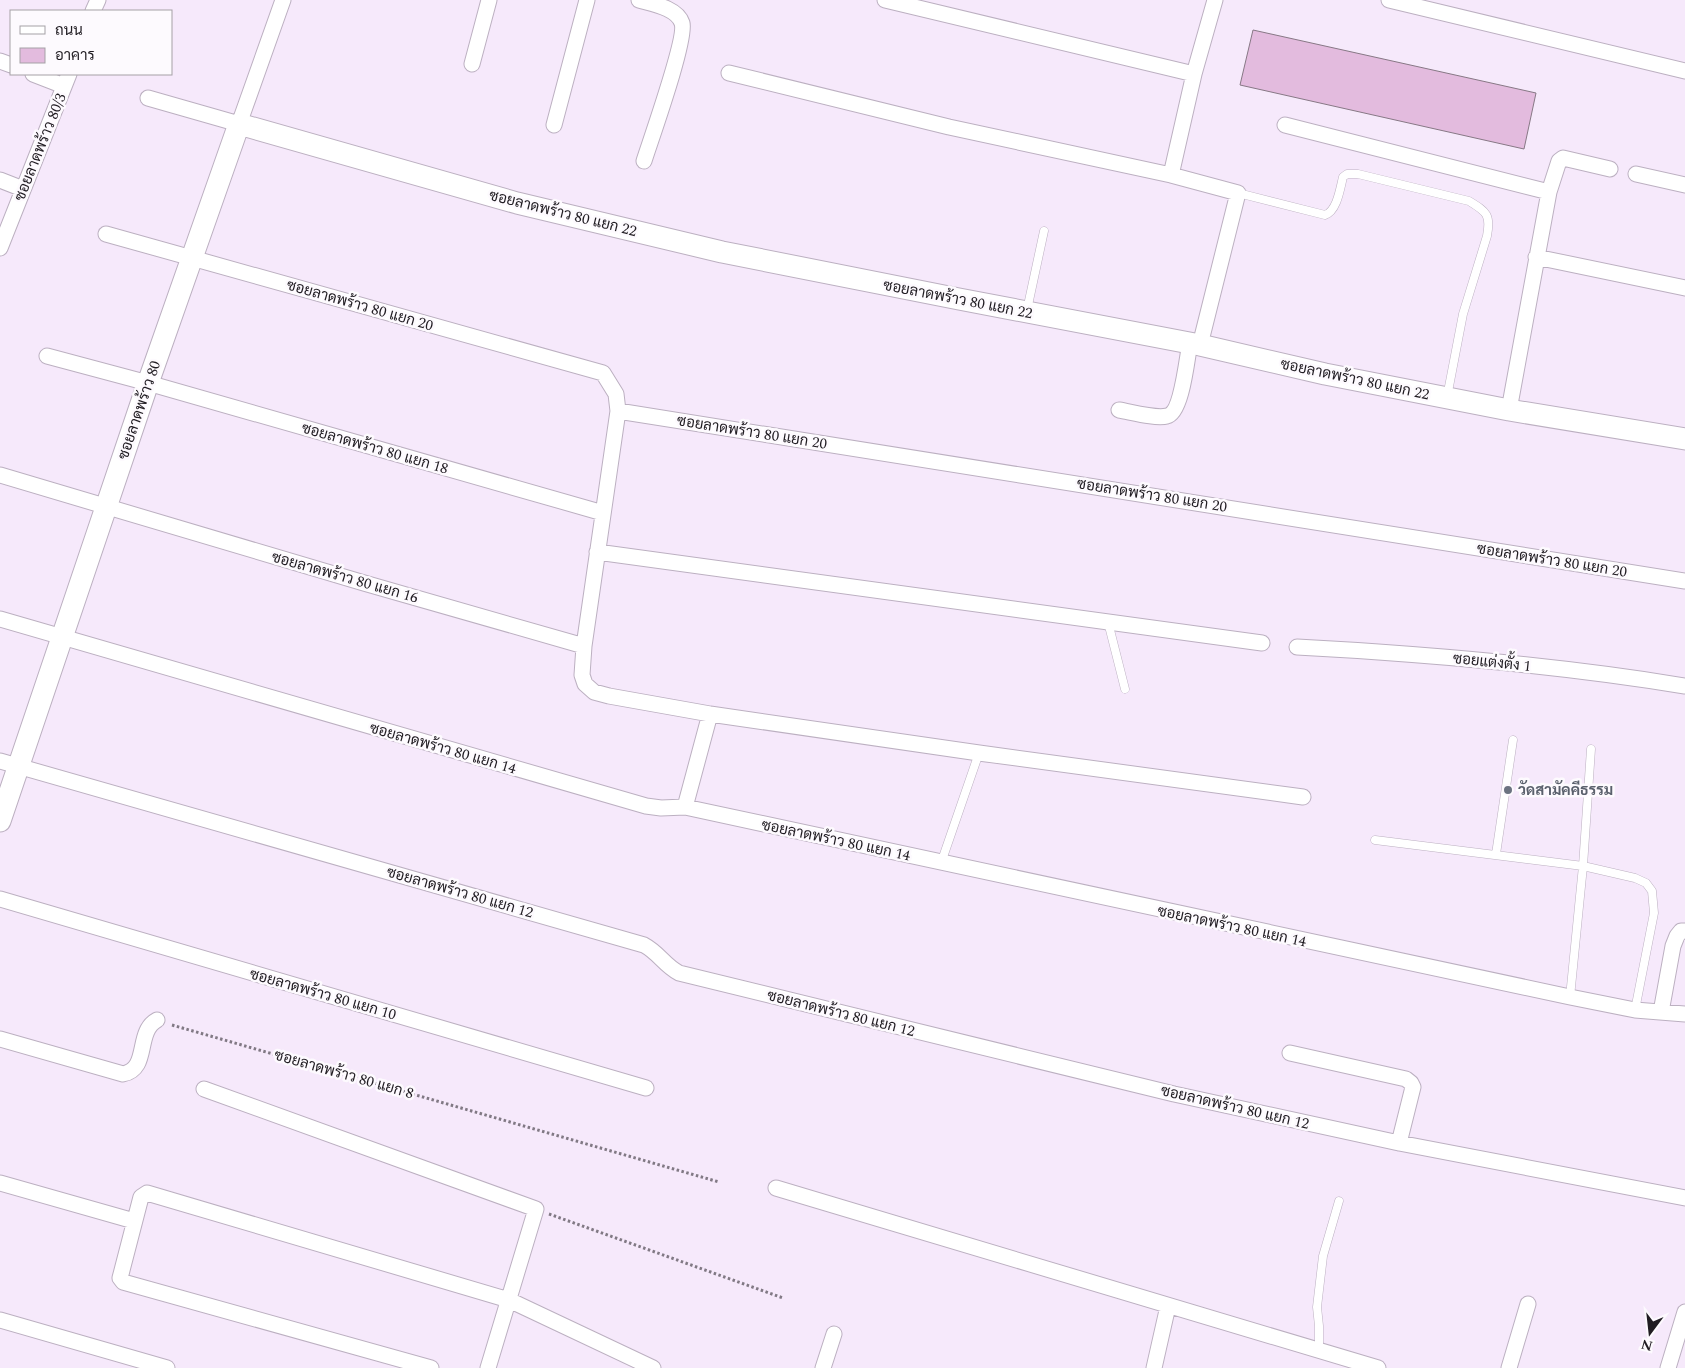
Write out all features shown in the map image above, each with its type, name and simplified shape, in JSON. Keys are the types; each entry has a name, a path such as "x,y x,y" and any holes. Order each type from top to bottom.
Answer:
{"street":[{"name":"ซอยลาดพร้าว 80","path":"0,821 9,763 63,637 148,383 283,0"},
{"path":"472,64 489,0"},
{"path":"554,125 587,0"},
{"path":"640,0 658,5 676,14 682,23 681,44 644,160"},
{"path":"886,0 1194,74"},
{"path":"1171,175 1194,74 1215,0"},
{"path":"1389,0 1685,71"},
{"path":"729,73 949,127 1171,175 1238,193 1179,399 1172,413 1167,416 1156,416 1120,410"},
{"path":"38,75 66,80"},
{"name":"ซอยลาดพร้าว 80/3","path":"0,248 66,80"},
{"path":"148,98 239,124"},
{"name":"ซอยลาดพร้าว 80 แยก 22","path":"239,124 517,203 722,252 1195,344 1325,374 1447,398 1685,439"},
{"path":"1285,125 1549,192"},
{"path":"1509,410 1549,192 1559,161 1563,158 1610,169"},
{"path":"1636,174 1685,185"},
{"path":"0,180 23,189"},
{"name":"ซอยลาดพร้าว 80 แยก 20","path":"106,234 604,373 616,394 618,411 584,646 582,675 585,684 594,692 710,714 1303,797"},
{"path":"1536,257 1685,288"},
{"name":"ซอยลาดพร้าว 80 แยก 18","path":"47,356 603,513"},
{"name":"ซอยลาดพร้าว 80 แยก 20","path":"618,411 1685,582"},
{"name":"ซอยลาดพร้าว 80 แยก 16","path":"0,474 106,507 584,646"},
{"path":"597,552 1262,643"},
{"name":"ซอยลาดพร้าว 80 แยก 14","path":"0,619 646,806 661,808 685,807 1570,997 1634,1010 1685,1014"},
{"name":"ซอยแต่งตั้ง 1","path":"1297,646 1423,654 1685,686"},
{"path":"685,807 710,714"},
{"name":"ซอยลาดพร้าว 80 แยก 12","path":"9,763 644,945 654,950 668,968 678,973 1174,1094 1399,1143 1685,1198"},
{"name":"ซอยลาดพร้าว 80 แยก 10","path":"0,899 646,1088"},
{"path":"1661,1012 1673,946 1677,936 1681,931 1685,931"},
{"path":"0,1039 123,1074 131,1072 136,1068 148,1028 157,1020"},
{"path":"1290,1053 1411,1082 1413,1087 1399,1143"},
{"path":"204,1089 536,1209 488,1368"},
{"path":"0,1183 134,1221"},
{"path":"776,1188 1319,1351 1336,1362 1378,1368"},
{"path":"431,1368 128,1285 120,1278 140,1197 147,1193 509,1300 653,1368"},
{"path":"1509,1368 1528,1304"},
{"path":"1154,1368 1168,1306"},
{"path":"1668,1368 1685,1312"},
{"path":"0,1320 167,1368"},
{"path":"823,1368 834,1334"}],"lane":[{"path":"1238,193 1325,215 1334,208 1343,177 1347,174 1358,174 1469,201 1482,208 1488,215 1488,230 1463,314 1447,398"},
{"path":"1026,312 1044,231"},
{"path":"1108,622 1125,689"},
{"path":"1496,854 1513,740"},
{"path":"1570,997 1583,866 1591,749"},
{"path":"941,863 979,753"},
{"path":"1376,840 1583,866 1636,878 1646,883 1652,891 1654,913 1634,1010"},
{"path":"1319,1351 1320,1326 1317,1307 1322,1256 1340,1201"}],"path":[{"name":"ซอยลาดพร้าว 80 แยก 8","path":"157,1020 720,1182"},
{"path":"536,1209 783,1298"}],"building":[{"path":"1253,30 1536,93 1524,149 1240,85"}],"place":[{"name":"วัดสามัคคีธรรม","path":"1508,790"}]}
